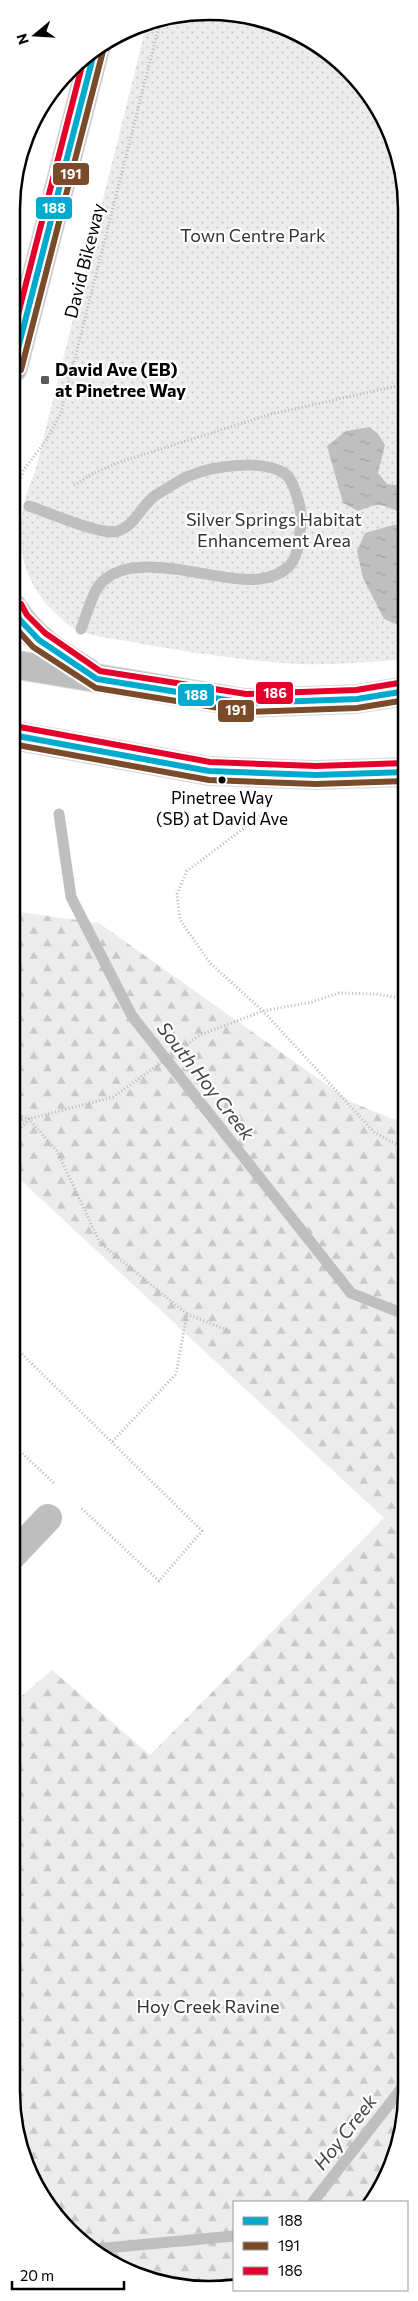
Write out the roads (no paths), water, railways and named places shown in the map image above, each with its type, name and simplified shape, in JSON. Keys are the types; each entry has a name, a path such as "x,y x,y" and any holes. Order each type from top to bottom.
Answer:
{"main road":[{"path":"20,341 92,61"},
{"path":"20,620 39,640 97,678"},
{"path":"20,665 245,703 357,699 398,692"},
{"path":"20,736 209,771 316,774 398,772"},
{"path":"20,1548 48,1518"}],"water":[{"path":"370,427 378,434 385,445 378,473 387,484 398,485 398,511 378,505 358,511 343,503 327,446 346,431"},
{"path":"398,525 398,625 384,619 363,578 357,551 365,533"}],"waterway":[{"path":"29,506 74,523 110,532 118,531 129,525 156,495 189,476 210,469 250,465 263,466 284,473 294,487 300,509 300,535 293,560 284,571 260,579 242,579 173,569 149,567 128,569 109,576 96,590 81,629"},
{"name":"South Hoy Creek","path":"59,814 71,897 132,1016 351,1293 398,1312"},
{"name":"Hoy Creek","path":"314,2201 398,2093"},
{"path":"103,2248 233,2236"}],"place":[{"name":"David Ave (EB) at Pinetree Way","path":"45,380"},
{"name":"Pinetree Way (SB) at David Ave","path":"222,780"}],"park label":[{"name":"Town Centre Park","path":"253,236"},
{"name":"Silver Springs Habitat Enhancement Area","path":"274,530"},
{"name":"Hoy Creek Ravine","path":"208,2007"}]}
